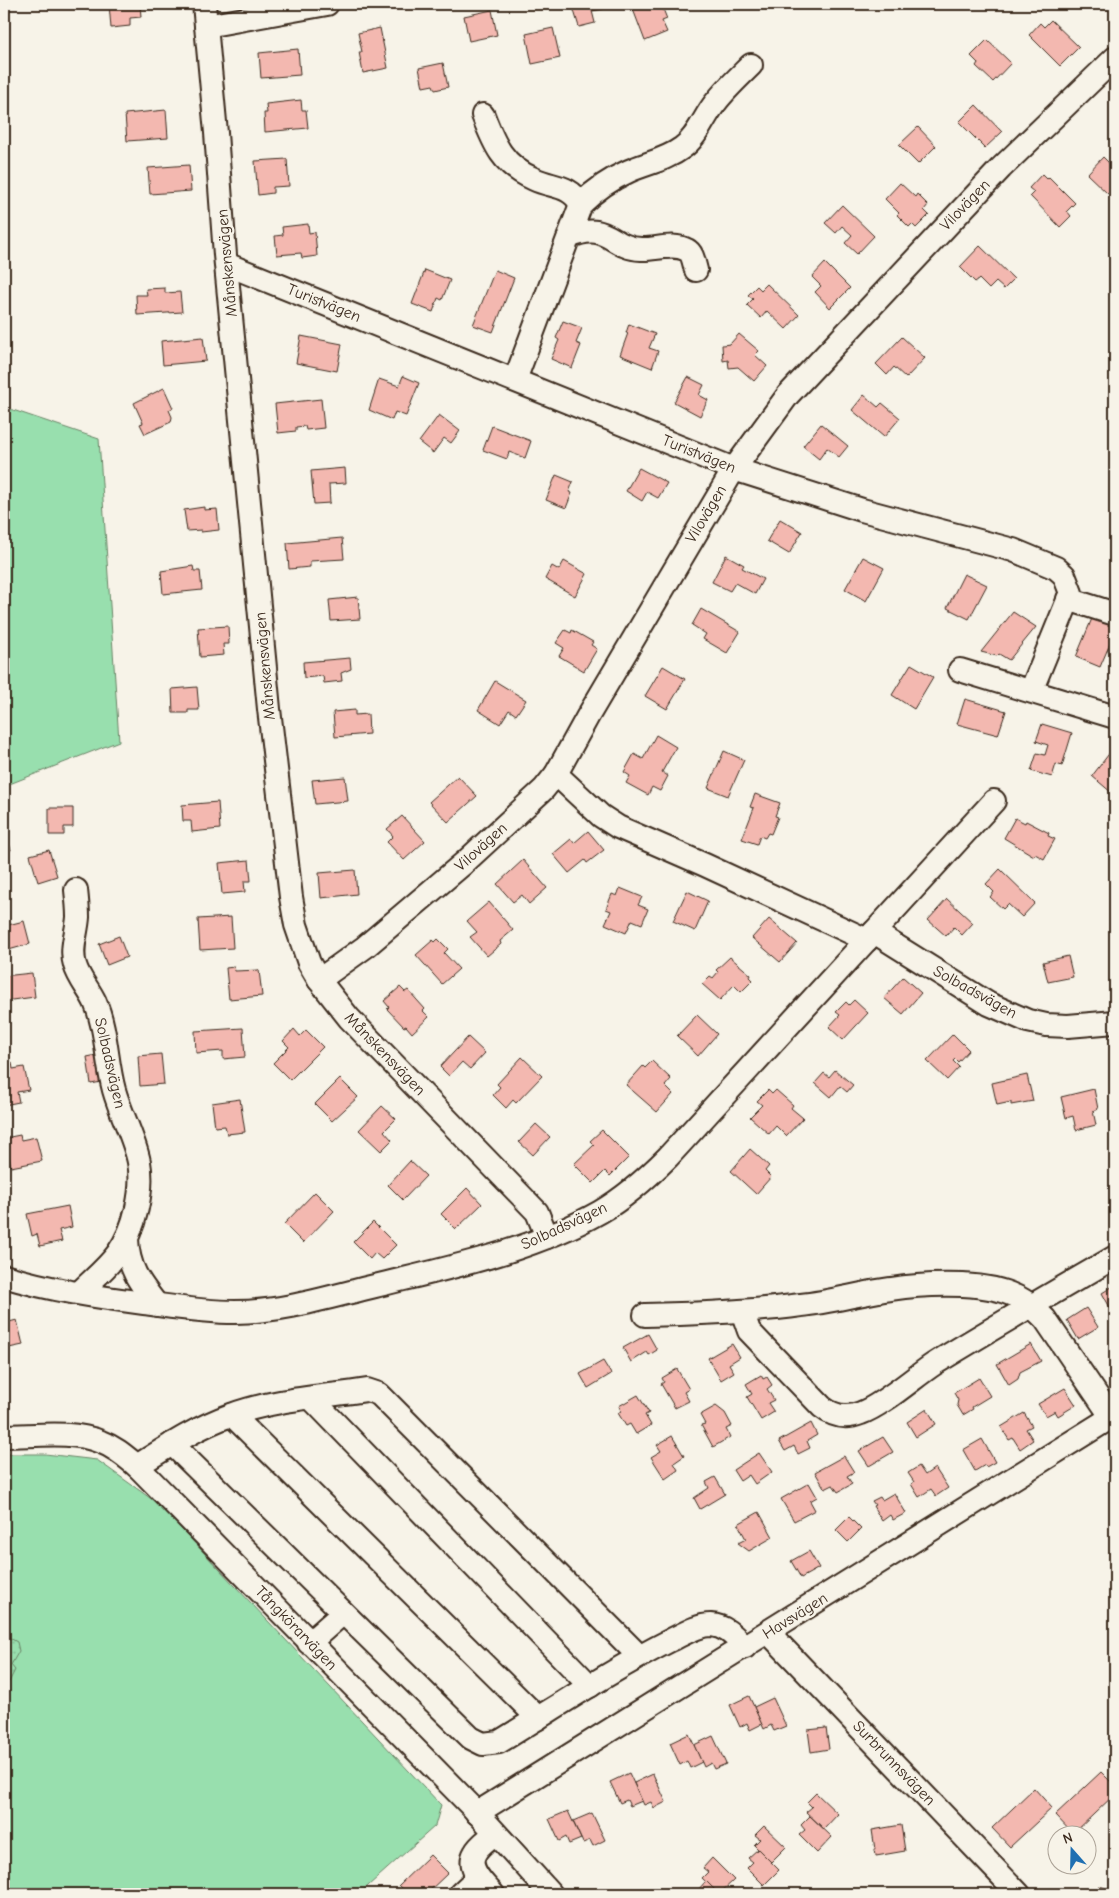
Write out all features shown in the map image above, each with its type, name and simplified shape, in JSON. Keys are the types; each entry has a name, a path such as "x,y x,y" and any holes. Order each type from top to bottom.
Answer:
{"street":[{"name":"Månskensvägen","path":"204,4 226,264 269,709 296,925 309,963 319,980 349,1018 537,1212 547,1236"},
{"path":"206,26 327,4"},
{"name":"Vilovägen","path":"319,980 365,947 464,863 525,808 556,774 592,707 734,469 788,395 1001,168 1115,58"},
{"path":"515,380 581,204 594,191 608,182 629,171 670,156 684,147 694,136 715,102 751,65"},
{"path":"483,115 500,154 516,170 536,180 575,194 581,204"},
{"path":"568,237 590,230 599,232 632,248 678,247 688,250 696,270"},
{"name":"Turistvägen","path":"226,264 734,469 862,510 1013,550 1056,568 1064,575 1071,593 1068,599"},
{"path":"1031,691 1068,599 1115,614"},
{"path":"960,670 1115,716"},
{"name":"Solbadsvägen","path":"556,774 602,816 618,827 870,936 989,1004 1028,1021 1046,1025 1068,1026 1115,1022"},
{"name":"Solbadsvägen","path":"4,1276 56,1290 157,1305 235,1312 266,1310 307,1303 481,1260 547,1236 601,1211 645,1179 668,1157 994,800"},
{"name":"Solbadsvägen","path":"76,890 78,916 73,950 74,964 79,977 94,1001 104,1028 114,1088 139,1163 140,1177 138,1198 127,1239 107,1267 78,1293"},
{"name":"Solbadsvägen","path":"127,1239 130,1265 140,1283 157,1305"},
{"path":"742,1311 749,1331 822,1407 829,1413 838,1416 850,1416 861,1413 876,1404 926,1370 1115,1257"},
{"name":"Havsvägen","path":"477,1813 1114,1418 1045,1319 1032,1306 1016,1296 1003,1291 971,1286 941,1285 890,1289 813,1304 742,1311 645,1315"},
{"path":"137,1466 193,1431 232,1415 262,1406 367,1390 379,1394 639,1656"},
{"path":"311,1398 590,1686"},
{"path":"232,1415 538,1718"},
{"name":"Tångkörarvägen","path":"4,1436 85,1437 102,1442 118,1451 137,1466 477,1813 551,1894"},
{"path":"172,1444 470,1738 483,1744 499,1742 639,1656 695,1628 709,1625 719,1626 728,1630 745,1648"},
{"path":"309,1643 343,1613"},
{"name":"Surbrunnsvägen","path":"768,1632 1019,1894"},
{"path":"493,1894 478,1877 472,1860 475,1853 495,1833"},
{"path":"460,1894 478,1877"}],"green space":[{"path":"4,407 99,439 119,741 7,785 4,783"},
{"path":"4,1454 45,1454 97,1460 157,1503 441,1805 435,1826 359,1894 17,1894 4,1882"},
{"path":"8,1637 17,1642 19,1651 11,1665 15,1670 9,1682 4,1682 4,1639"}],"building":[{"path":"109,4 140,4 141,17 130,18 130,26 111,28"},
{"path":"572,4 602,4 603,9 592,11 595,23 579,27"},
{"path":"631,4 661,4 667,19 662,21 667,32 645,41"},
{"path":"492,10 497,35 469,41 464,16"},
{"path":"1051,20 1079,47 1060,66 1029,35 1040,23 1044,27"},
{"path":"380,28 388,68 363,73 359,52 362,52 358,33"},
{"path":"553,28 560,58 532,64 526,34"},
{"path":"987,40 1011,63 993,82 976,66 978,63 971,56"},
{"path":"298,49 300,75 261,78 259,53"},
{"path":"443,63 448,87 435,90 433,85 423,87 419,68"},
{"path":"301,100 302,110 306,110 308,128 265,132 264,113 267,113 266,104"},
{"path":"976,105 1002,132 985,148 959,122"},
{"path":"166,110 168,138 127,141 125,114"},
{"path":"918,127 936,146 918,164 899,145"},
{"path":"1103,157 1115,169 1115,187 1108,194 1087,174"},
{"path":"287,159 289,186 273,187 273,193 258,195 255,161"},
{"path":"189,165 191,191 150,194 148,168"},
{"path":"1042,174 1047,179 1049,177 1075,203 1067,211 1071,216 1060,227 1030,196 1034,192 1029,188"},
{"path":"900,183 915,197 917,194 928,205 924,210 929,215 916,228 912,224 909,227 897,215 899,213 885,199"},
{"path":"842,205 874,236 857,254 845,243 852,235 842,226 836,233 825,223"},
{"path":"308,224 309,233 315,232 317,256 302,258 301,253 277,255 275,236 283,235 282,227"},
{"path":"980,246 1014,279 1004,289 996,282 989,289 979,279 975,282 960,267"},
{"path":"825,263 850,288 830,308 815,292 821,286 812,277"},
{"path":"425,270 450,280 442,300 438,298 433,312 412,304"},
{"path":"495,270 514,278 493,332 473,325"},
{"path":"767,284 799,315 786,329 767,311 761,318 747,305 753,299 748,295 757,286 761,290"},
{"path":"165,288 165,293 180,292 182,312 137,315 136,295 147,295 146,289"},
{"path":"563,321 582,328 576,343 581,345 572,368 551,359 559,340 556,338"},
{"path":"629,324 655,334 649,348 658,351 652,368 620,355 628,333 626,333"},
{"path":"739,334 759,351 755,355 767,366 754,381 738,367 729,368 728,360 723,361 722,345 730,344"},
{"path":"301,336 342,344 337,371 296,363"},
{"path":"203,337 206,361 163,365 161,341"},
{"path":"902,337 925,358 906,378 894,367 887,375 876,364"},
{"path":"403,376 419,383 406,416 395,412 392,420 369,410 379,379 399,386"},
{"path":"688,377 704,385 699,395 708,400 700,416 674,402"},
{"path":"164,388 173,408 169,410 172,417 171,422 145,434 140,424 143,423 134,403"},
{"path":"864,395 878,407 882,403 900,418 884,437 852,410"},
{"path":"321,399 324,428 306,430 305,426 296,427 296,431 278,433 275,404"},
{"path":"439,415 460,431 451,443 444,438 433,453 419,442"},
{"path":"821,424 848,446 839,457 827,448 819,459 803,446"},
{"path":"492,426 531,441 525,458 509,452 507,459 483,450"},
{"path":"345,468 346,483 329,484 330,503 314,504 311,471"},
{"path":"639,468 667,483 658,498 647,492 642,501 626,491"},
{"path":"556,475 573,482 569,492 572,493 566,508 546,500"},
{"path":"204,507 204,510 217,509 219,530 187,531 184,510"},
{"path":"780,519 802,532 789,554 767,541"},
{"path":"342,538 344,559 310,561 310,567 289,569 287,543"},
{"path":"726,555 744,565 742,568 763,579 755,594 735,583 730,591 712,582"},
{"path":"863,557 884,568 866,601 845,589"},
{"path":"564,561 587,574 575,596 545,579 552,566 559,570"},
{"path":"193,566 194,571 200,571 202,590 163,594 161,571"},
{"path":"964,574 987,585 969,619 947,608"},
{"path":"358,597 360,619 331,621 329,600"},
{"path":"701,609 740,632 727,653 703,639 706,634 692,625"},
{"path":"1013,612 1036,627 1009,660 999,654 997,656 981,652"},
{"path":"1093,616 1115,625 1115,632 1100,667 1076,657"},
{"path":"228,626 229,644 223,644 224,655 200,657 198,628"},
{"path":"565,630 571,633 572,630 593,642 591,645 597,649 584,671 559,656 564,648 556,643"},
{"path":"350,658 351,669 341,673 342,681 324,683 323,676 304,678 303,662"},
{"path":"911,664 933,677 914,709 892,695"},
{"path":"663,666 685,679 667,709 645,696"},
{"path":"495,681 526,700 516,715 509,710 500,724 478,710"},
{"path":"197,687 199,710 188,710 188,713 173,713 172,689"},
{"path":"965,699 1006,711 998,735 957,724"},
{"path":"355,710 355,715 368,714 369,734 335,737 333,712"},
{"path":"1042,724 1072,733 1062,766 1056,764 1052,777 1031,771 1037,753 1045,755 1048,745 1036,741"},
{"path":"656,735 676,747 662,772 668,776 660,791 652,787 648,795 626,783 630,776 624,772 634,754 643,759"},
{"path":"1115,746 1115,789 1112,793 1092,776"},
{"path":"724,751 744,760 728,796 708,788"},
{"path":"458,776 477,796 448,822 429,802"},
{"path":"345,777 348,801 315,804 312,780"},
{"path":"755,794 780,803 775,816 778,817 771,834 768,833 765,838 760,836 757,844 742,839 754,808 750,807"},
{"path":"218,802 220,829 192,832 191,821 183,821 182,805"},
{"path":"49,808 73,808 73,827 64,827 64,835 49,835"},
{"path":"402,816 425,841 404,860 387,842 393,836 387,829"},
{"path":"1015,818 1025,823 1026,821 1049,833 1048,836 1055,839 1044,859 1035,854 1034,856 1004,838"},
{"path":"4,827 11,850 4,852"},
{"path":"588,831 604,850 587,863 585,860 569,873 553,854 571,839 574,843"},
{"path":"49,850 57,876 38,882 30,855"},
{"path":"249,860 251,881 244,881 245,892 222,894 219,863"},
{"path":"523,860 547,888 529,904 522,895 513,902 497,884"},
{"path":"1000,869 1035,903 1022,917 1008,904 1003,909 990,897 994,892 986,884"},
{"path":"355,870 357,894 321,898 319,873"},
{"path":"620,888 642,897 638,905 648,909 642,924 632,920 626,933 605,924 611,911 606,909 612,894 617,896"},
{"path":"687,891 708,901 695,931 673,921"},
{"path":"947,899 973,923 962,935 954,927 946,936 928,920"},
{"path":"489,902 513,930 487,956 470,937 477,932 467,921"},
{"path":"231,917 233,948 200,950 198,919"},
{"path":"769,919 797,943 780,962 752,938"},
{"path":"24,921 30,944 5,951 4,926"},
{"path":"119,936 127,957 107,965 99,944"},
{"path":"438,939 448,949 444,953 459,969 442,984 416,955 433,940 435,942"},
{"path":"1068,956 1073,977 1048,982 1043,962"},
{"path":"730,957 751,975 750,977 753,980 741,992 734,985 720,1000 702,984 710,976 713,978 718,972 716,970"},
{"path":"234,967 235,971 259,970 262,996 229,999 226,968"},
{"path":"32,973 35,997 4,1001 4,976"},
{"path":"903,977 921,993 903,1014 884,998"},
{"path":"400,987 405,992 408,990 425,1009 423,1011 429,1017 412,1033 387,1009 389,1007 384,1001"},
{"path":"854,1000 868,1013 843,1040 829,1027 840,1015 836,1012 846,1002 849,1005"},
{"path":"697,1015 717,1034 698,1056 677,1036"},
{"path":"243,1028 245,1057 223,1059 223,1051 196,1053 195,1031"},
{"path":"294,1029 300,1036 306,1030 323,1047 290,1080 273,1063 289,1047 283,1041"},
{"path":"953,1034 969,1050 958,1062 955,1059 953,1061 959,1067 947,1080 927,1061"},
{"path":"468,1037 485,1053 470,1069 462,1062 449,1076 440,1067"},
{"path":"102,1054 106,1081 91,1084 87,1057"},
{"path":"161,1054 164,1084 140,1086 138,1056"},
{"path":"522,1057 542,1076 516,1103 513,1100 506,1108 493,1095 500,1087 497,1084"},
{"path":"652,1061 671,1079 665,1086 673,1094 657,1112 626,1085 643,1066 645,1068"},
{"path":"12,1062 13,1069 24,1067 29,1090 17,1092 19,1102 4,1105 4,1064"},
{"path":"835,1070 853,1085 847,1092 840,1086 831,1097 815,1083 824,1073 829,1077"},
{"path":"1027,1075 1033,1101 1011,1105 1011,1102 997,1105 992,1083"},
{"path":"340,1079 358,1097 332,1121 315,1104"},
{"path":"1094,1089 1098,1109 1093,1111 1096,1125 1076,1130 1073,1116 1066,1118 1061,1097"},
{"path":"768,1090 772,1094 776,1090 793,1105 791,1108 803,1118 786,1136 776,1126 769,1134 750,1117 762,1105 757,1101"},
{"path":"240,1099 245,1132 227,1134 225,1126 215,1127 212,1103"},
{"path":"382,1106 396,1119 384,1131 392,1140 381,1151 359,1130"},
{"path":"536,1124 550,1137 533,1155 519,1142"},
{"path":"602,1130 629,1157 610,1176 605,1171 593,1183 574,1164 594,1145 590,1141"},
{"path":"20,1135 21,1140 36,1137 42,1161 11,1167 5,1138"},
{"path":"750,1149 769,1166 765,1171 771,1177 756,1194 731,1171"},
{"path":"410,1161 426,1176 403,1200 388,1185"},
{"path":"467,1188 482,1204 456,1229 441,1214"},
{"path":"315,1192 334,1211 303,1243 284,1224"},
{"path":"68,1206 72,1227 59,1230 62,1241 40,1246 37,1234 32,1236 27,1214"},
{"path":"373,1222 396,1245 382,1259 375,1253 370,1259 353,1242"},
{"path":"1115,1285 1115,1309 1112,1311 1102,1293"},
{"path":"1086,1308 1098,1327 1078,1339 1067,1320"},
{"path":"4,1311 7,1311 9,1322 17,1320 23,1345 4,1349"},
{"path":"648,1334 657,1350 649,1355 647,1352 631,1362 623,1348"},
{"path":"732,1344 740,1357 729,1364 734,1372 721,1380 708,1358"},
{"path":"1031,1344 1041,1361 1020,1372 1018,1379 1009,1385 997,1364"},
{"path":"603,1361 611,1374 588,1388 580,1374"},
{"path":"677,1369 689,1389 684,1392 689,1401 675,1408 661,1384 664,1382 662,1378"},
{"path":"761,1375 763,1379 767,1377 772,1385 767,1389 774,1400 768,1403 774,1412 761,1420 747,1397 752,1394 746,1384"},
{"path":"979,1378 990,1396 963,1415 957,1405 958,1400 954,1393"},
{"path":"1065,1388 1076,1405 1058,1416 1055,1411 1046,1416 1038,1404"},
{"path":"638,1395 649,1413 645,1415 651,1425 636,1434 630,1424 626,1426 618,1413 621,1411 619,1406"},
{"path":"716,1406 725,1413 732,1426 726,1429 730,1437 713,1447 701,1425 705,1424 700,1415"},
{"path":"927,1409 936,1424 916,1437 907,1422"},
{"path":"1024,1413 1032,1426 1026,1429 1033,1440 1020,1449 1013,1438 1009,1440 1001,1427"},
{"path":"811,1423 817,1435 807,1441 810,1448 798,1454 794,1446 785,1451 779,1441"},
{"path":"672,1436 684,1456 674,1463 678,1470 665,1479 651,1457 661,1451 657,1445"},
{"path":"883,1437 893,1452 869,1466 859,1451"},
{"path":"982,1439 995,1462 975,1471 963,1450"},
{"path":"759,1453 772,1472 755,1484 749,1475 740,1481 733,1470"},
{"path":"844,1456 854,1472 847,1476 852,1484 838,1492 833,1485 825,1489 815,1472"},
{"path":"919,1466 925,1475 935,1468 948,1488 936,1496 931,1489 919,1497 911,1484 914,1482 908,1473"},
{"path":"715,1477 725,1494 700,1509 694,1498 709,1488 706,1482"},
{"path":"809,1483 817,1497 810,1501 815,1510 794,1521 781,1499"},
{"path":"894,1493 906,1513 893,1520 890,1515 882,1521 872,1501 880,1497 882,1500"},
{"path":"759,1512 773,1537 749,1551 738,1543 746,1539 738,1524"},
{"path":"849,1517 861,1529 848,1542 836,1530"},
{"path":"809,1551 819,1568 801,1578 791,1561"},
{"path":"749,1696 762,1724 750,1730 747,1723 740,1727 730,1705"},
{"path":"773,1698 786,1726 774,1731 771,1725 764,1729 754,1707"},
{"path":"826,1728 829,1749 811,1752 808,1730"},
{"path":"689,1734 702,1762 690,1768 687,1761 680,1765 670,1743"},
{"path":"713,1736 726,1764 714,1769 711,1763 704,1767 694,1745"},
{"path":"1101,1772 1115,1786 1115,1794 1081,1826 1065,1826 1055,1815"},
{"path":"629,1773 642,1801 630,1806 627,1800 620,1803 610,1782"},
{"path":"653,1774 666,1802 654,1808 651,1802 644,1805 634,1783"},
{"path":"1034,1788 1052,1808 1010,1847 992,1828"},
{"path":"816,1793 838,1814 824,1829 806,1812 812,1807 807,1802"},
{"path":"568,1811 581,1839 569,1844 566,1837 559,1841 549,1819"},
{"path":"592,1813 605,1840 593,1846 590,1840 583,1843 573,1821"},
{"path":"810,1816 832,1837 817,1853 799,1835 805,1830 801,1825"},
{"path":"901,1825 905,1851 876,1856 872,1830"},
{"path":"764,1826 786,1847 771,1862 754,1845 760,1839 755,1835"},
{"path":"758,1849 779,1870 764,1885 747,1868 753,1862 748,1858"},
{"path":"430,1855 448,1873 426,1894 408,1894 399,1885"},
{"path":"712,1858 734,1880 719,1894 702,1878 708,1872 703,1868"},
{"path":"706,1881 719,1894 700,1894 697,1891"},
{"path":"1099,1886 1115,1891 1115,1894 1097,1894"}]}
